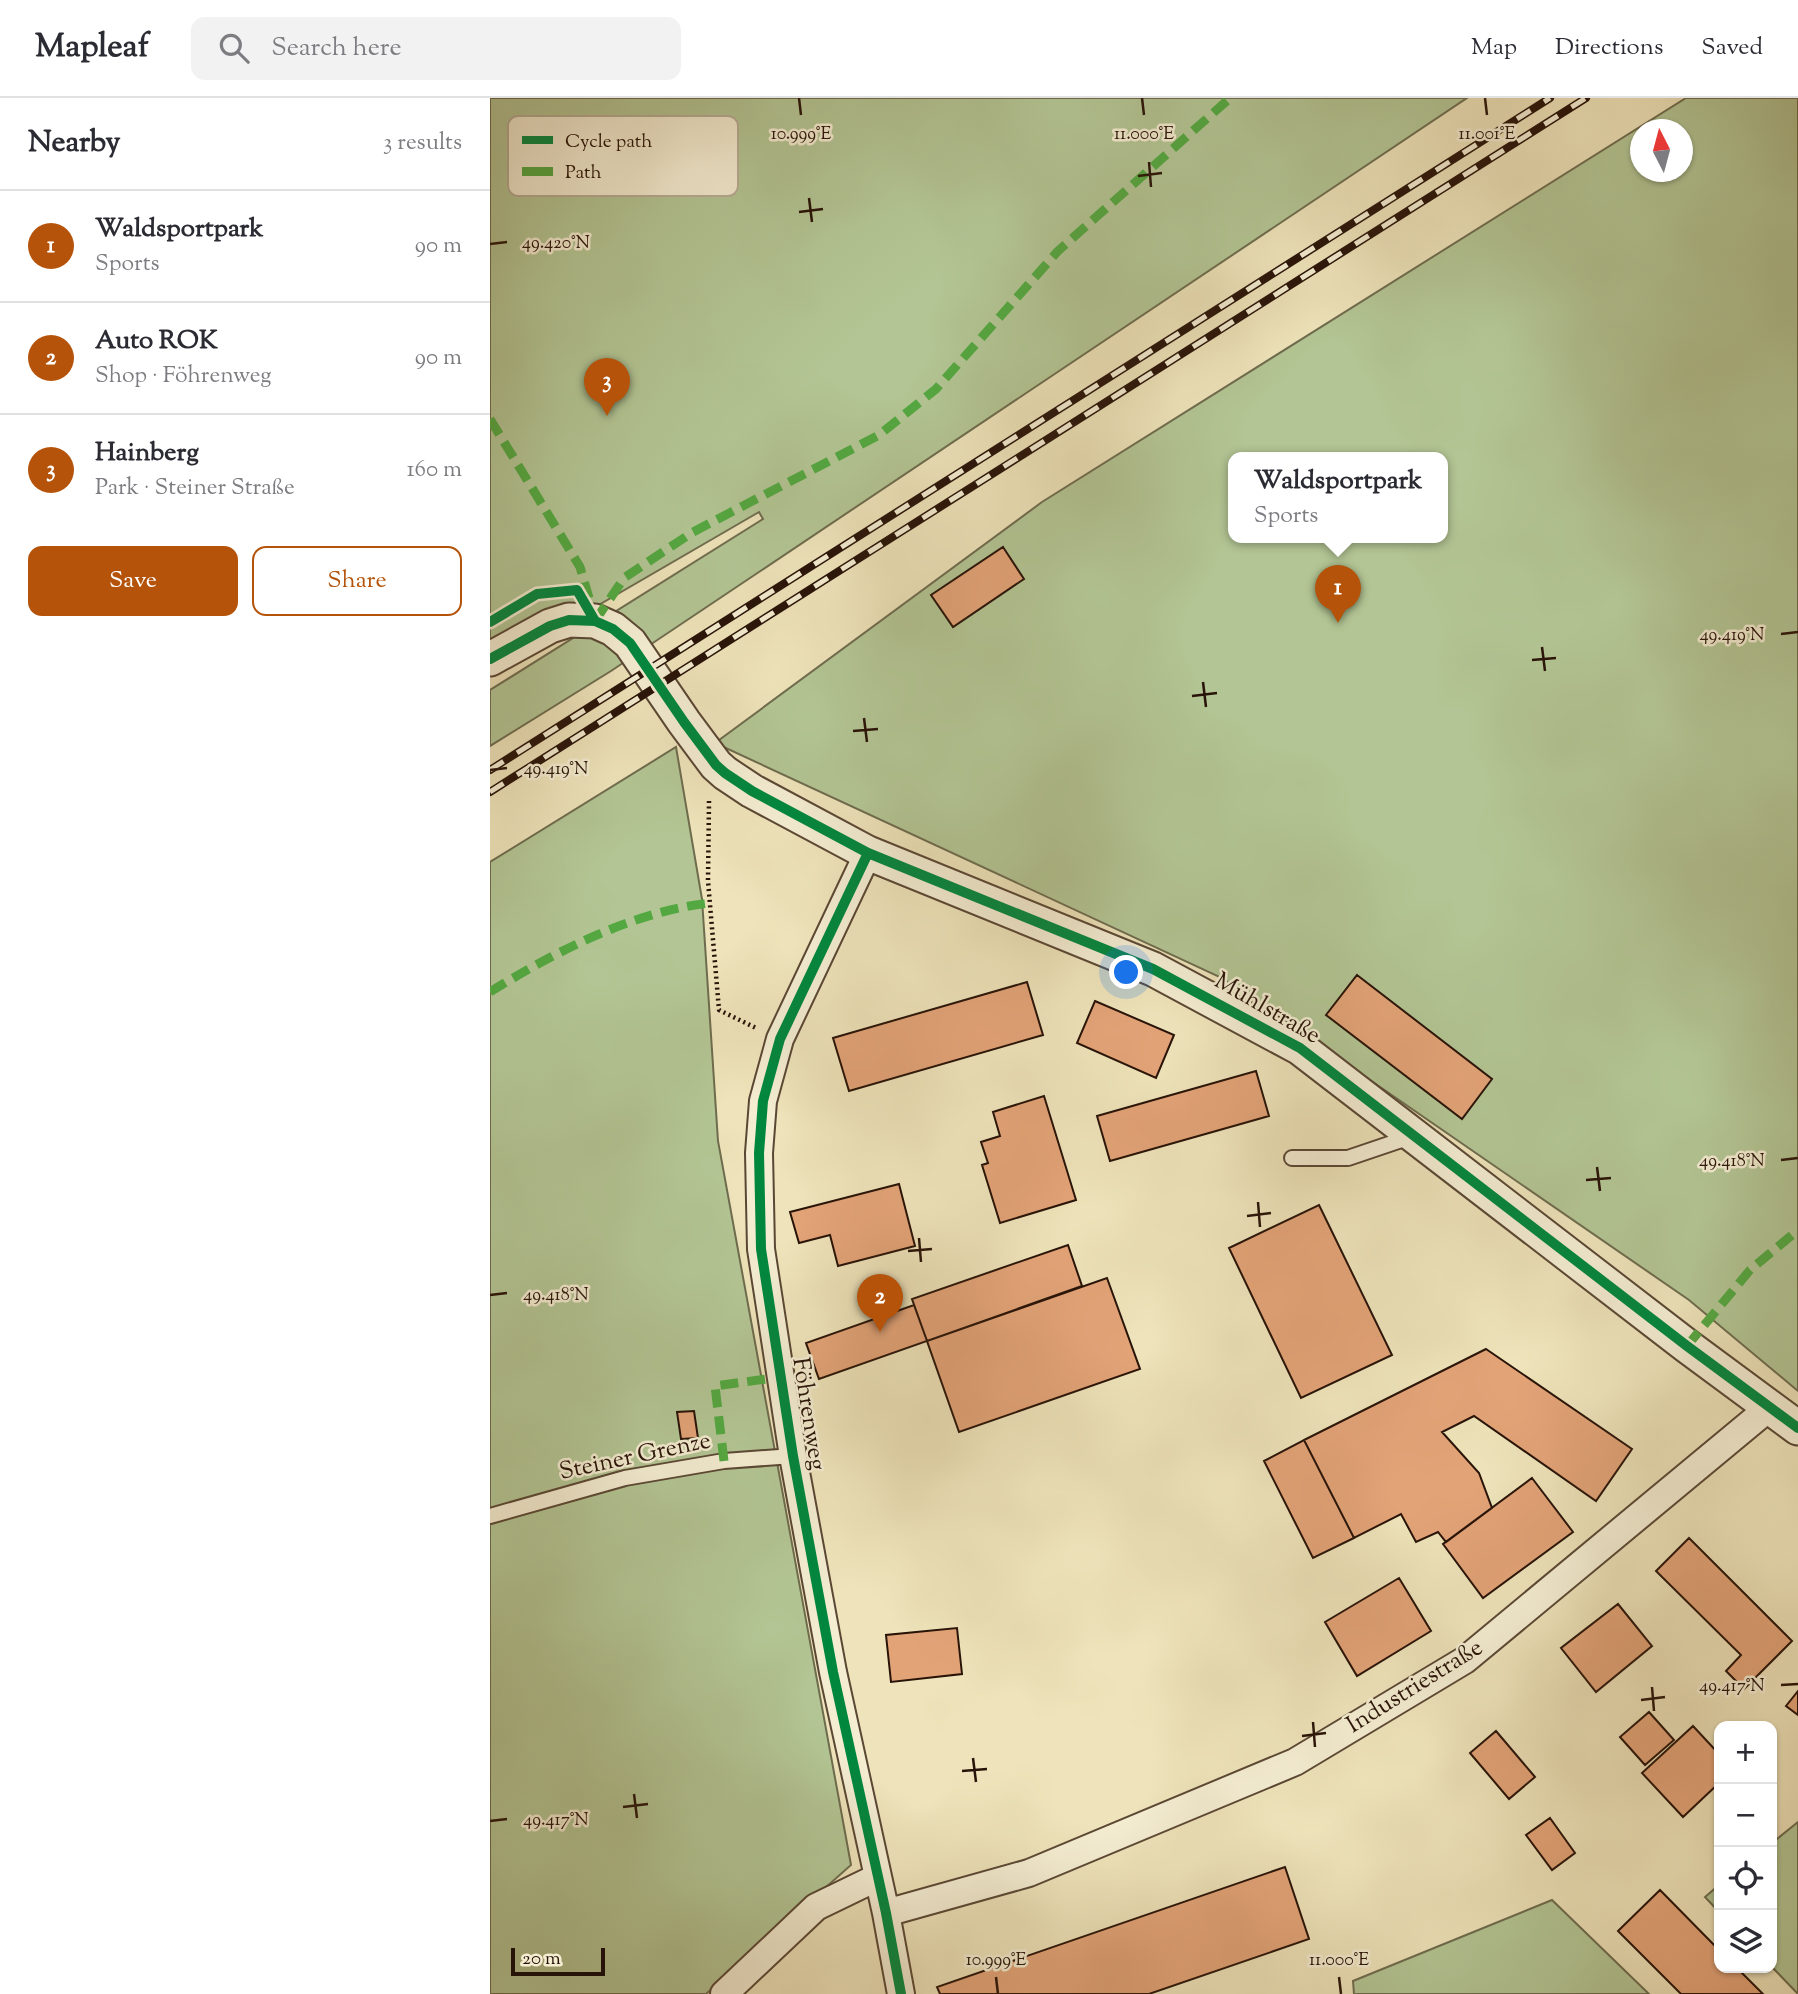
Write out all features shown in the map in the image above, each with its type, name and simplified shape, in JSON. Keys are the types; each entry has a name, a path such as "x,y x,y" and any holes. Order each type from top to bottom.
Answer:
{"street":[{"name":"Mühlstraße","path":"490,659 550,626 569,620 595,621 612,629 630,643 716,765 752,791 868,853 1153,968 1300,1048 1798,1428"},
{"name":"Föhrenweg","path":"868,853 780,1039 763,1101 759,1153 761,1250 793,1456 833,1672 901,1994"},
{"name":"Industriestraße","path":"886,1913 1029,1873 1295,1762 1465,1660 1770,1407"},
{"path":"724,1994 816,1907 878,1877"}],"lane":[{"path":"1292,1158 1348,1158 1414,1136"},
{"name":"Steiner Grenze","path":"490,1516 625,1478 724,1461 793,1456"}],"path":[{"path":"726,773 708,801 708,881 719,1010 780,1039"}],"green space":[{"path":"490,98 1467,98 611,671 490,746 490,690 763,519 759,512 490,668"},
{"path":"1686,98 1798,98 1798,1391 1689,1300 1222,978 715,743 1042,502 1630,133 1630,182 1693,182 1693,119 1653,119"},
{"path":"676,747 702,899 718,1141 851,1865 706,1994 490,1994 490,862"},
{"path":"1798,1822 1798,1994 1777,1972 1777,1839"},
{"path":"1714,1889 1714,1907 1705,1897"},
{"path":"1552,1900 1649,1994 1354,1994 1353,1981"}],"building":[{"path":"1003,547 1024,579 953,627 931,595"},
{"path":"1357,975 1492,1079 1462,1119 1326,1015"},
{"path":"1027,982 1043,1035 849,1091 833,1038"},
{"path":"1095,1001 1174,1035 1156,1078 1077,1043"},
{"path":"1256,1071 1269,1116 1110,1161 1097,1116"},
{"path":"1044,1096 1076,1200 1000,1223 982,1165 988,1163 981,1142 1000,1136 993,1112"},
{"path":"899,1184 915,1246 838,1266 830,1235 799,1243 790,1212"},
{"path":"1319,1205 1392,1355 1301,1398 1229,1248"},
{"path":"1068,1245 1082,1286 927,1341 912,1299"},
{"path":"1107,1278 1140,1369 959,1432 927,1341"},
{"path":"914,1305 927,1341 819,1379 806,1343"},
{"path":"1486,1349 1632,1449 1596,1501 1474,1416 1442,1432 1479,1473 1492,1508 1446,1542 1438,1532 1416,1542 1401,1514 1354,1538 1304,1440"},
{"path":"694,1411 698,1438 681,1439 677,1412"},
{"path":"1304,1440 1354,1538 1313,1558 1264,1461"},
{"path":"1532,1478 1573,1532 1483,1598 1443,1544"},
{"path":"1689,1538 1792,1641 1744,1689 1726,1671 1741,1655 1656,1571"},
{"path":"1399,1578 1431,1631 1357,1676 1325,1622"},
{"path":"1618,1604 1652,1646 1596,1692 1561,1648"},
{"path":"957,1628 962,1674 891,1682 886,1635"},
{"path":"1798,1691 1798,1715 1786,1706"},
{"path":"1649,1712 1674,1740 1645,1765 1620,1737"},
{"path":"1693,1726 1714,1749 1714,1788 1683,1817 1642,1773"},
{"path":"1496,1731 1535,1777 1509,1799 1470,1753"},
{"path":"1550,1818 1575,1853 1552,1870 1526,1835"},
{"path":"1285,1867 1309,1939 1149,1994 940,1994 937,1987"},
{"path":"1660,1890 1714,1945 1714,1973 1742,1973 1763,1994 1681,1994 1618,1931"}],"railway":[{"path":"490,770 1550,98"},
{"path":"490,792 1586,98"}],"marked path":[{"path":"595,621 624,578 693,532 879,435 936,389 1058,251 1230,98"},
{"path":"490,419 580,567 589,598"},
{"path":"490,992 568,948 624,924 682,907 710,903"},
{"path":"1687,1346 1750,1270 1798,1230"},
{"path":"724,1461 715,1386 781,1377"}],"cycle path":[{"path":"490,622 537,594 577,590 595,621"},
{"path":"490,659 550,626 569,620 595,621 613,629 630,643 684,722 725,773 752,791 868,853 1153,969 1300,1048 1687,1346 1798,1428"},
{"path":"868,853 780,1039 763,1101 759,1153 761,1249 793,1456 833,1672 901,1994"}],"place":[{"name":"Hainberg","path":"607,416"},
{"name":"Waldsportpark","path":"1338,623"},
{"name":"Auto ROK","path":"880,1332"}]}
